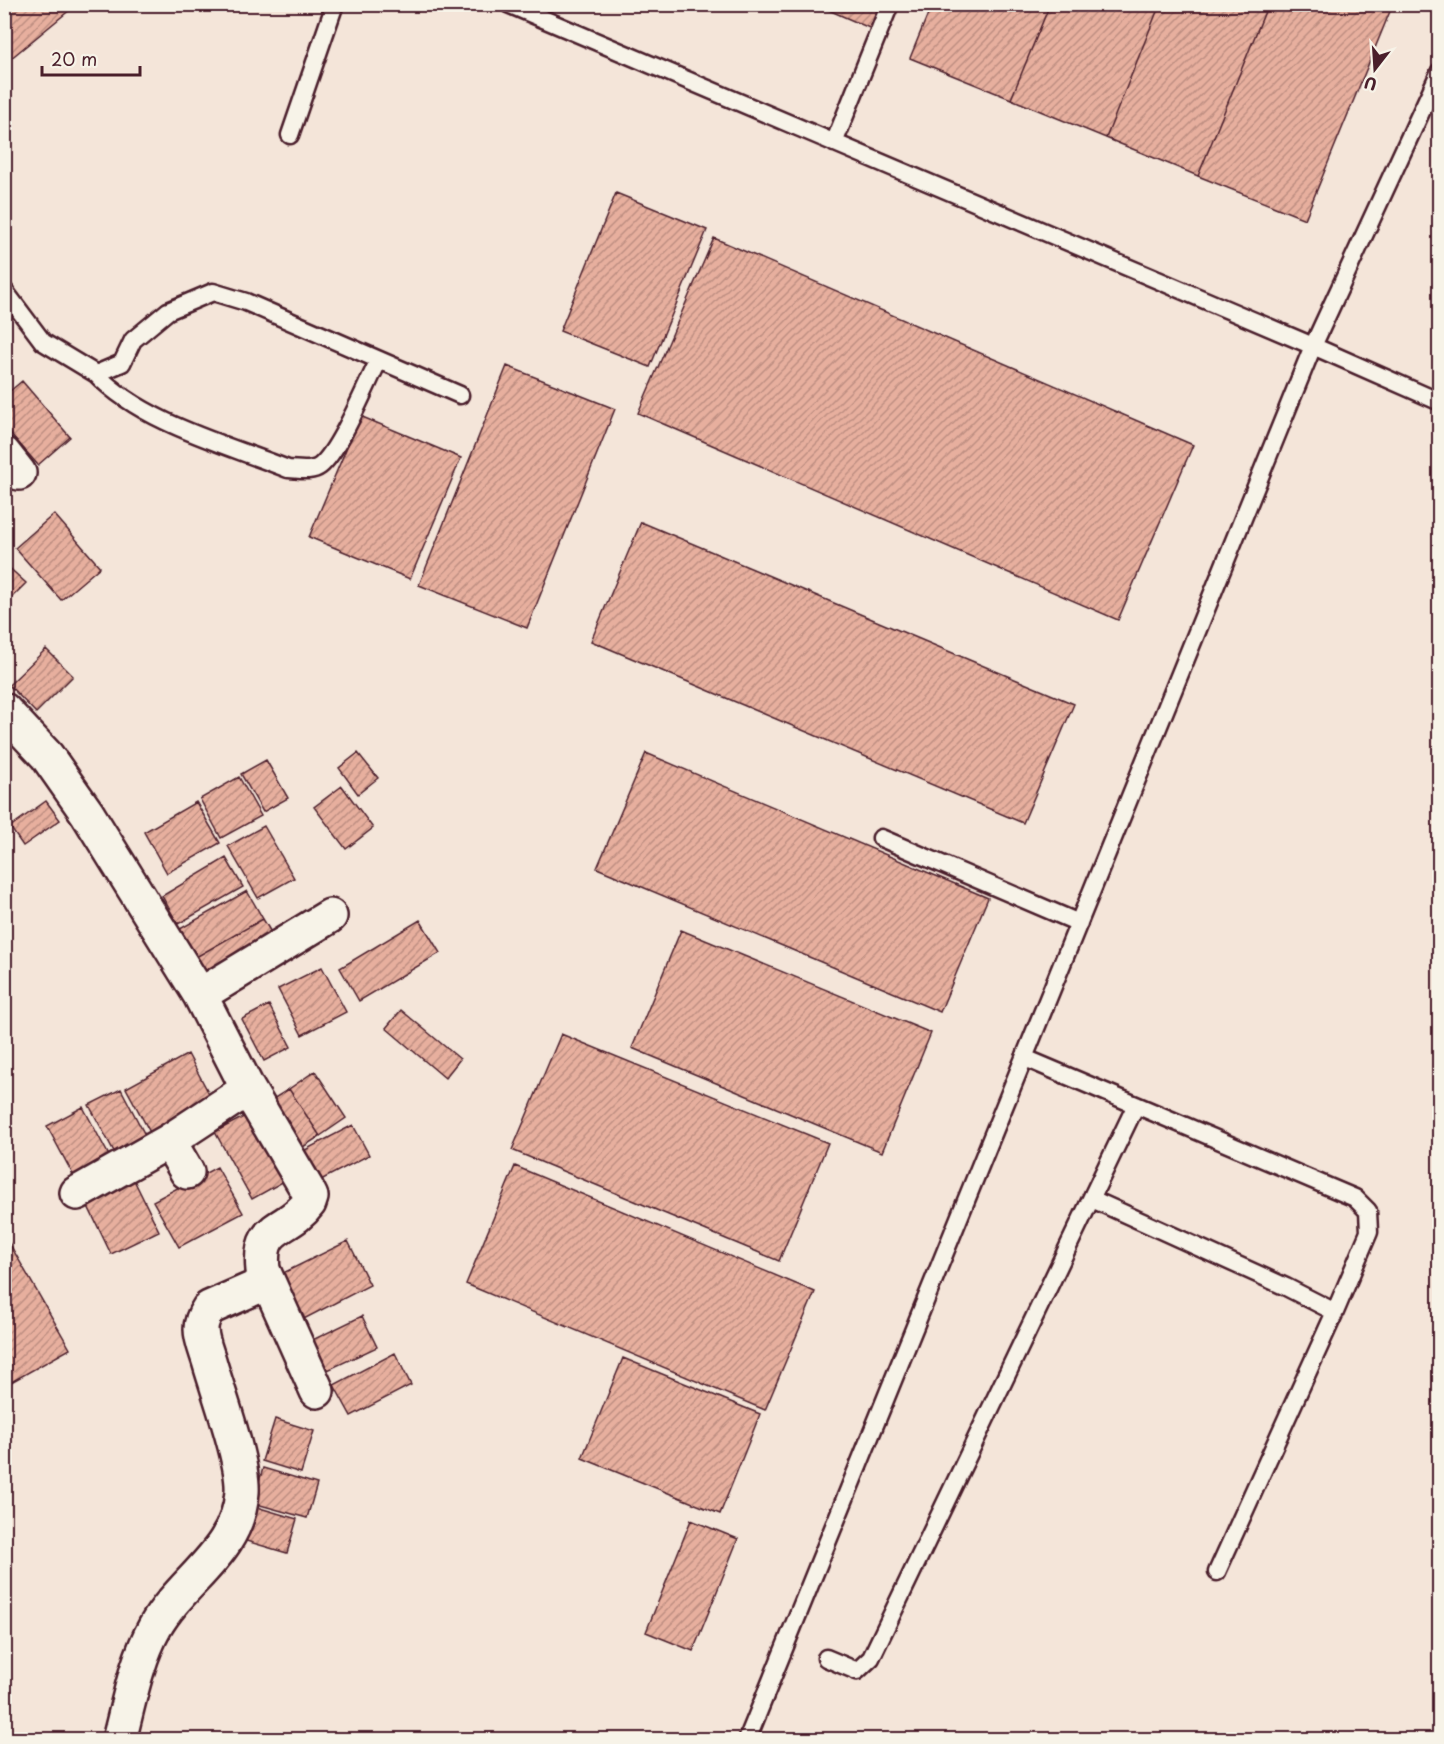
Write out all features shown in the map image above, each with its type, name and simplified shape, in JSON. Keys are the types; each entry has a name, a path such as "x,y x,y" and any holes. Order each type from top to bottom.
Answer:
{"street":[{"path":"4,710 47,756 87,813 200,995 248,1089 310,1197 306,1207 270,1233 263,1244 263,1270 317,1391"},
{"path":"200,995 330,916"},
{"path":"77,1193 169,1141 248,1089"},
{"path":"169,1141 187,1172"},
{"path":"119,1740 138,1670 155,1628 170,1605 228,1541 238,1520 242,1490 223,1407 203,1341 201,1329 204,1316 209,1308 268,1282"}],"lane":[{"path":"290,135 335,4"},
{"path":"508,4 1440,402"},
{"path":"834,143 890,4"},
{"path":"747,1740 1313,346 1440,70"},
{"path":"4,290 43,342 96,374 115,393 143,412 288,469 309,470 320,467 336,444 379,360"},
{"path":"96,374 122,363 133,340 168,311 213,292 246,302 460,395"},
{"path":"881,838 1079,923"},
{"path":"1025,1058 1355,1198 1368,1211 1369,1232 1217,1572"},
{"path":"826,1658 857,1671 871,1658 1136,1105"},
{"path":"1092,1200 1275,1282 1335,1312"}],"building":[{"path":"4,4 77,4 4,64"},
{"path":"815,4 885,4 874,30"},
{"path":"932,4 1050,4 1011,99 910,58"},
{"path":"1050,4 1160,4 1106,138 1011,99"},
{"path":"1160,4 1268,4 1198,176 1106,138"},
{"path":"1268,4 1393,4 1305,219 1198,176"},
{"path":"616,193 707,230 650,367 560,331"},
{"path":"714,238 1193,445 1118,620 638,413"},
{"path":"507,366 615,409 527,628 419,585"},
{"path":"22,381 70,437 38,465 4,426 4,396"},
{"path":"360,416 461,458 410,579 309,537"},
{"path":"54,514 100,567 61,600 15,548"},
{"path":"641,522 1074,704 1023,823 591,641"},
{"path":"4,563 26,583 6,603 4,601"},
{"path":"46,649 73,676 36,713 9,685"},
{"path":"358,753 378,778 358,794 339,768"},
{"path":"646,753 988,898 940,1012 597,868"},
{"path":"266,760 288,798 263,812 241,774"},
{"path":"239,777 261,816 221,838 200,799"},
{"path":"342,786 373,828 346,849 314,807"},
{"path":"46,801 60,820 23,846 10,827"},
{"path":"196,802 220,843 167,873 144,832"},
{"path":"264,826 294,878 258,898 228,846"},
{"path":"226,858 243,887 178,924 162,896"},
{"path":"247,891 263,919 196,957 180,929"},
{"path":"263,919 278,944 211,982 196,957"},
{"path":"420,920 440,953 359,1001 340,968"},
{"path":"681,930 931,1033 882,1152 632,1048"},
{"path":"322,967 346,1012 302,1035 278,989"},
{"path":"269,1005 291,1047 264,1061 242,1019"},
{"path":"401,1010 460,1059 445,1078 386,1028"},
{"path":"561,1034 828,1143 779,1261 512,1150"},
{"path":"188,1054 214,1103 152,1136 126,1088"},
{"path":"315,1071 346,1118 320,1136 289,1089"},
{"path":"121,1089 148,1141 117,1157 89,1105"},
{"path":"289,1089 320,1136 300,1149 268,1102"},
{"path":"83,1107 114,1165 78,1184 47,1126"},
{"path":"251,1113 288,1179 252,1199 215,1132"},
{"path":"353,1125 369,1155 319,1181 303,1151"},
{"path":"515,1166 815,1292 765,1410 466,1284"},
{"path":"217,1167 243,1213 179,1247 153,1201"},
{"path":"132,1176 159,1231 111,1254 85,1200"},
{"path":"4,1234 70,1349 6,1385 4,1382"},
{"path":"348,1241 370,1285 296,1323 273,1278"},
{"path":"362,1316 377,1347 317,1375 302,1345"},
{"path":"395,1353 411,1385 351,1416 334,1385"},
{"path":"623,1358 760,1414 720,1514 582,1458"},
{"path":"275,1419 314,1431 301,1473 262,1461"},
{"path":"263,1468 317,1484 307,1518 253,1503"},
{"path":"253,1506 297,1519 287,1553 243,1540"},
{"path":"691,1520 738,1539 693,1651 646,1632"}]}
